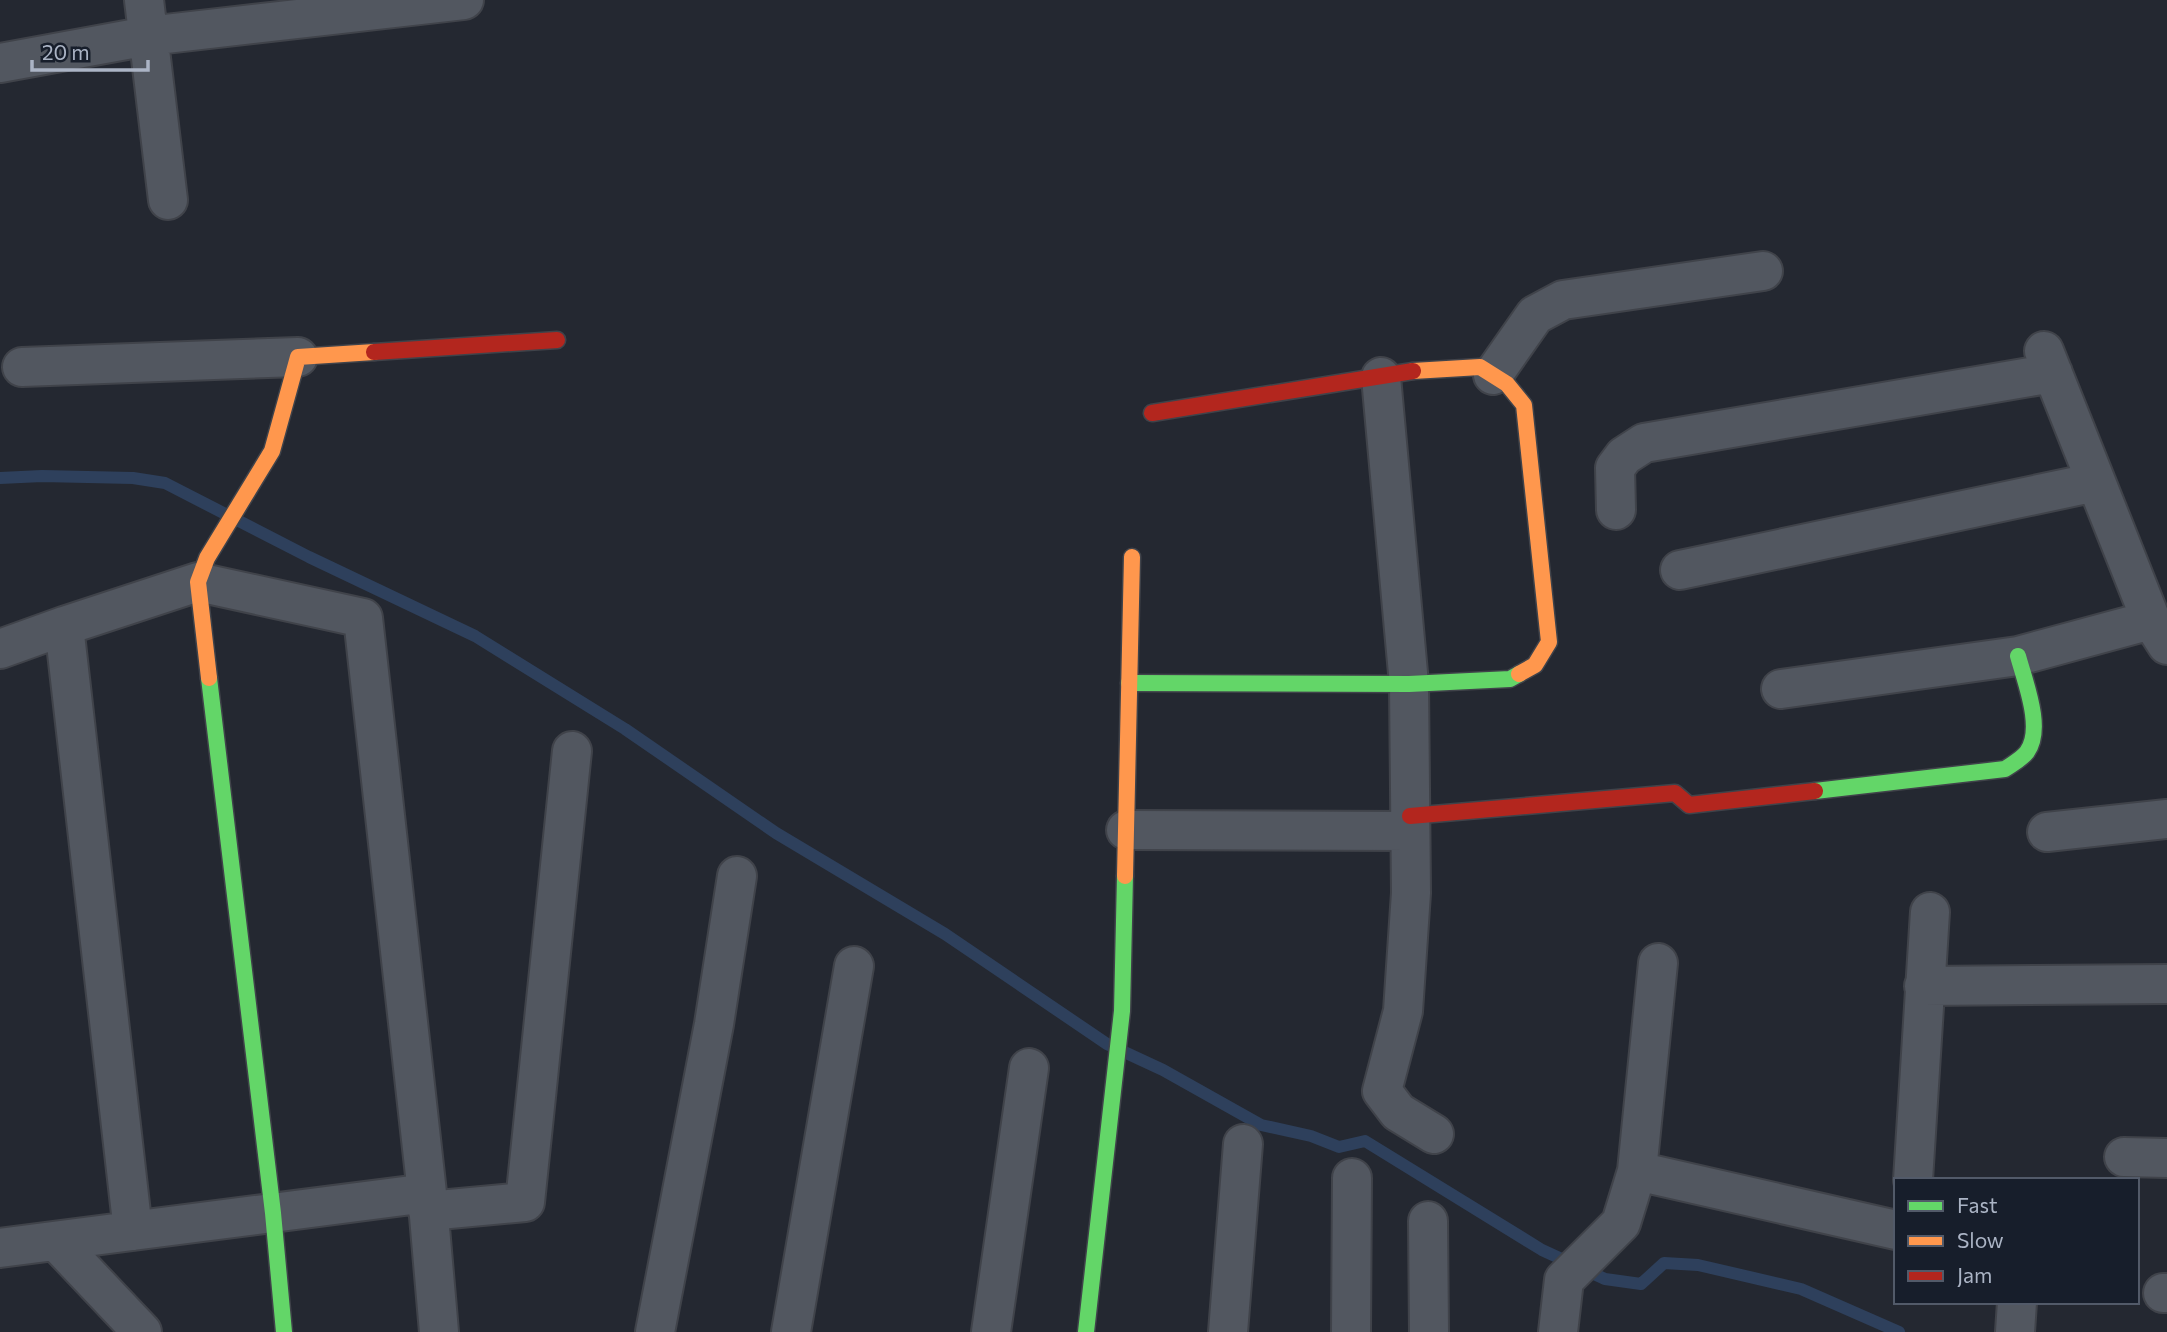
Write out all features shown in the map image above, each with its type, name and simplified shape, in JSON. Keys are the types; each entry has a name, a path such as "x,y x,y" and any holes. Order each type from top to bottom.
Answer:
{"street":[{"path":"0,63 146,18 464,0"},
{"path":"146,18 167,200"},
{"path":"1493,375 1535,315 1563,300 1763,271"},
{"path":"22,367 298,357 557,340"},
{"path":"284,1332 273,1213 198,582 207,558 272,451 298,357"},
{"path":"1616,510 1615,468 1624,456 1644,443 2048,362 2159,633 1781,690"},
{"path":"1129,683 1409,684 1510,679 1535,665 1549,642 1524,405 1507,384 1480,367 1428,369 1152,413"},
{"path":"1381,377 1409,684 1411,893 1403,1010 1382,1091 1398,1112 1434,1135"},
{"path":"1680,570 2096,482"},
{"path":"1086,1332 1122,1010 1132,557"},
{"path":"0,649 198,582 363,618 428,1202 439,1332"},
{"path":"64,626 133,1231"},
{"path":"1126,830 1410,823 1675,793 1689,805 2005,769 2026,753 2034,737 2032,711 2018,656"},
{"path":"0,1248 273,1213 428,1202 525,1202 572,751"},
{"path":"2047,832 2167,819"},
{"path":"655,1332 714,1024 737,876"},
{"path":"1913,1178 1930,912"},
{"path":"1558,1332 1564,1280 1621,1223 1637,1171 1658,962"},
{"path":"791,1332 854,966"},
{"path":"1924,986 2167,984"},
{"path":"992,1332 1029,1069"},
{"path":"1228,1332 1243,1144"},
{"path":"2124,1157 2167,1158"},
{"path":"1637,1171 1894,1230"},
{"path":"1351,1332 1352,1178"},
{"path":"1428,1221 1429,1332"},
{"path":"56,1241 142,1332"},
{"path":"2015,1332 2017,1304"}],"waterway":[{"path":"0,478 133,478 165,483 309,557 475,636 625,729 776,833 945,934 1107,1044 1163,1070 1261,1125 1311,1136 1339,1147 1365,1141 1542,1250 1605,1279 1641,1284 1664,1263 1698,1265 1801,1289 1899,1332"}],"traffic: fast":[{"path":"1815,791 2005,769 2027,752 2034,731 2032,705 2018,656"},
{"path":"1129,683 1409,684 1510,679 1519,674"},
{"path":"209,678 273,1213 284,1332"},
{"path":"1086,1332 1122,1011 1125,876"}],"traffic: slow":[{"path":"209,678 198,582 207,558 272,451 298,357 374,352"},
{"path":"1413,371 1480,367 1507,384 1524,405 1549,642 1535,665 1519,674"},
{"path":"1125,876 1132,557"}],"traffic: jam":[{"path":"374,352 557,340"},
{"path":"1152,413 1413,371"},
{"path":"1410,816 1675,793 1689,805 1815,791"}]}
